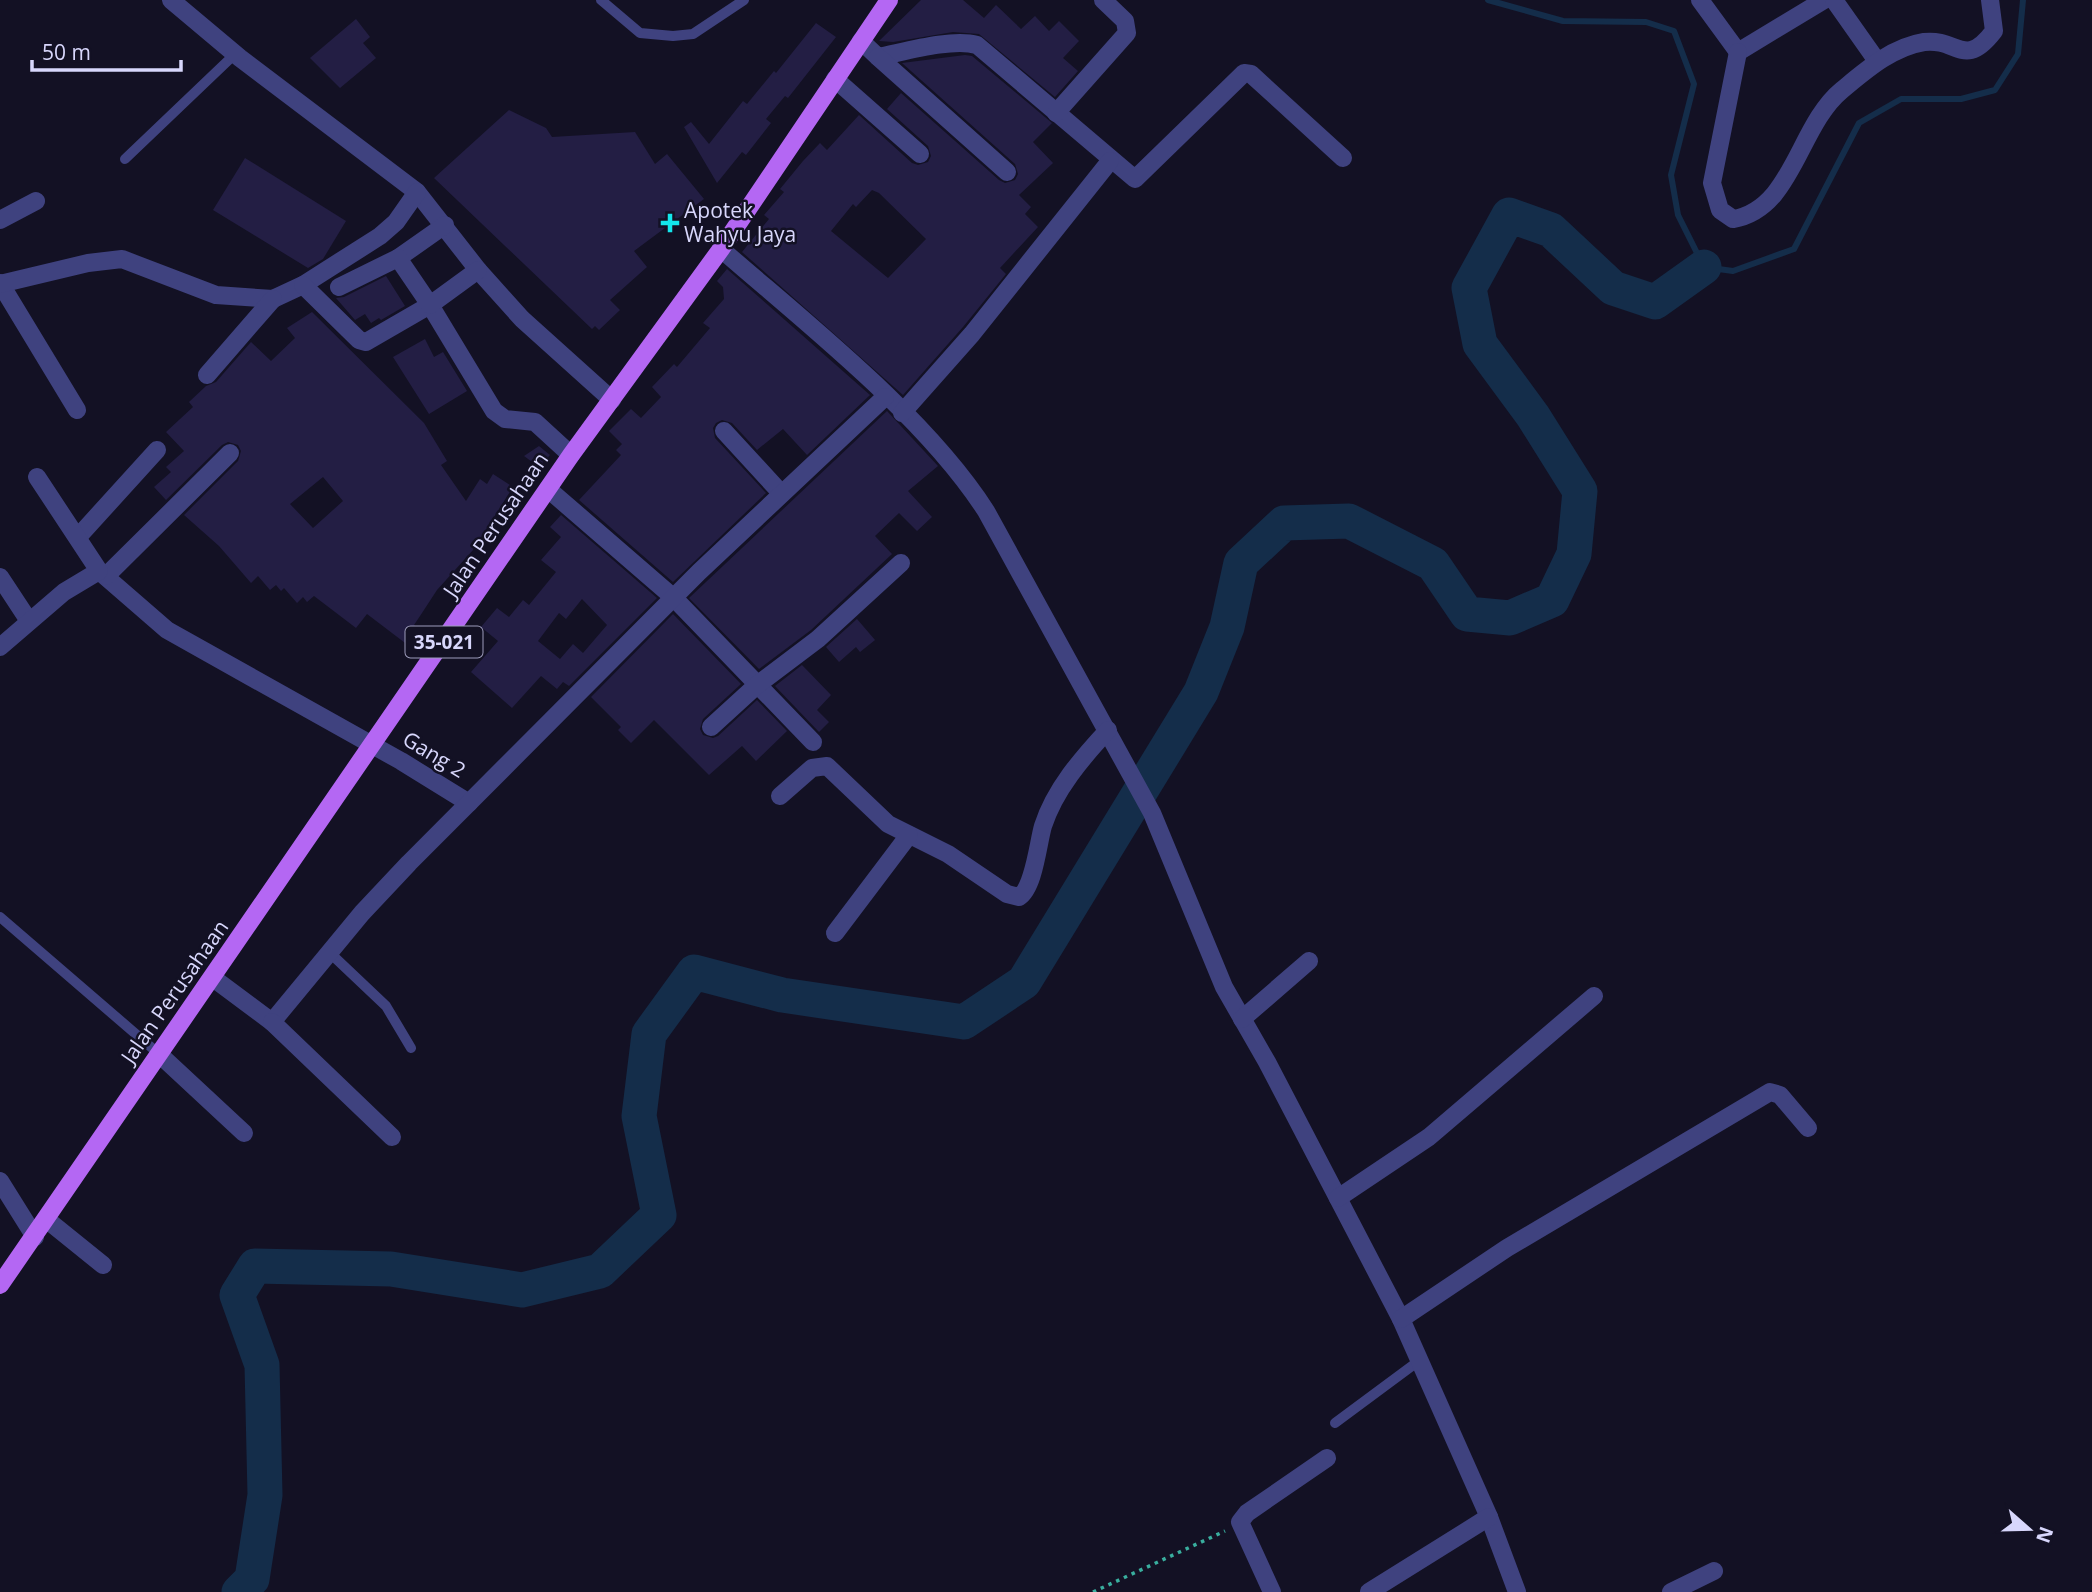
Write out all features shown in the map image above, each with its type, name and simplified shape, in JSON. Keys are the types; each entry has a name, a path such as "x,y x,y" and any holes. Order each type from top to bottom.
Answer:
{"main road":[{"name":"Jalan Perusahaan","path":"3,1275 35,1237 571,455 720,249 889,0"}],"street":[{"path":"171,0 236,54 417,192 478,270 522,319 612,400"},
{"path":"1056,113 1127,33 1125,21 1103,0"},
{"path":"1700,0 1738,52 1712,183 1720,210 1733,219 1750,216 1779,193 1803,141 1829,101 1877,61 1925,42 1967,51 1981,47 1994,30 1990,0"},
{"path":"1738,52 1825,0"},
{"path":"1834,0 1877,61"},
{"path":"861,41 1007,172"},
{"path":"878,57 923,48 973,44 1110,161 1135,179 1244,73 1251,74 1343,158"},
{"path":"835,79 920,154"},
{"path":"902,413 972,334 1110,161"},
{"path":"206,375 273,299 303,285 388,229 417,192"},
{"path":"0,219 36,201"},
{"path":"339,287 398,258 444,225"},
{"path":"720,249 902,413 953,466 986,511 1152,813 1204,941 1242,1019 1401,1319 1489,1517 1517,1592"},
{"path":"398,258 430,305 494,411 505,419 536,422 571,455"},
{"path":"77,410 0,283 88,263 122,259 216,295 273,299"},
{"path":"303,285 359,340 366,342 430,305 478,270"},
{"path":"272,1022 329,951 400,873 674,598 781,493 885,397"},
{"path":"724,431 781,493"},
{"path":"78,537 157,450"},
{"path":"0,647 64,592 103,574 230,453"},
{"name":"Gang 2","path":"37,477 103,574 167,629 374,745 469,803"},
{"path":"548,489 674,598 813,742"},
{"path":"711,727 757,685 818,639 901,563"},
{"path":"0,577 29,621"},
{"path":"780,796 812,768 827,766 882,821 958,860 1007,894 1019,897 1027,890 1044,825 1056,796 1108,730"},
{"path":"835,933 909,835"},
{"path":"1242,1019 1309,961"},
{"path":"213,978 272,1022 392,1137"},
{"path":"1338,1198 1429,1137 1594,996"},
{"path":"159,1054 244,1133"},
{"path":"1401,1319 1507,1248 1770,1092 1783,1097 1808,1128"},
{"path":"0,1181 35,1237"},
{"path":"46,1219 103,1265"},
{"path":"1272,1592 1239,1524 1247,1513 1327,1458"},
{"path":"1369,1592 1489,1517"},
{"path":"1671,1592 1714,1572"}],"lane":[{"path":"601,0 640,33 673,36 693,34 744,0"},
{"path":"125,159 236,54"},
{"path":"0,917 53,965 144,1038 159,1054"},
{"path":"329,951 386,1006 411,1048"},
{"path":"1335,1423 1420,1360"}],"path":[{"path":"1093,1592 1239,1524"}],"building":[{"path":"921,0 963,0 984,18 996,5 1021,29 1035,16 1049,31 1059,21 1079,41 1063,58 1078,71 1055,97 979,34 953,32 893,42 879,41"},
{"path":"356,19 370,37 363,43 376,58 340,88 310,58"},
{"path":"816,23 836,37 788,98 785,96 766,119 771,123 746,155 742,152 717,183 684,127 691,122 709,144 743,101 747,104 774,71 776,73"},
{"path":"972,56 1052,123 1033,142 1053,163 1019,195 1031,207 1025,214 1038,227 1000,268 1006,274 903,395 742,252 769,219 764,215 784,192 780,189 803,161 820,143 827,150 859,115 912,163 918,165 928,162 931,156 928,146 887,109 901,93 999,180 1005,183 1015,180 1018,174 1015,164 902,63","holes":["872,190 879,193 926,239 888,278 831,231 853,204 856,207"]},
{"path":"509,110 546,128 552,137 635,132 655,164 667,154 704,199 634,251 647,267 610,300 620,310 599,330 595,326 592,329 434,178"},
{"path":"245,158 346,221 323,259 308,268 213,210"},
{"path":"727,269 870,395 807,455 783,429 757,450 732,423 722,420 716,423 713,428 715,438 766,493 673,582 579,500 621,455 616,450 622,444 609,431 631,409 641,418 661,397 652,387 674,364 677,367 710,328 703,323 724,299 723,287 717,281"},
{"path":"386,276 405,306 381,320 379,318 371,323 365,314 355,320 336,298 344,297"},
{"path":"312,312 424,423 447,461 441,465 466,501 480,479 487,484 493,474 513,487 473,550 437,590 414,625 425,633 413,649 367,614 356,628 314,596 307,602 303,597 297,603 284,588 281,591 276,585 270,590 258,576 251,583 219,546 184,515 238,461 241,451 238,445 228,442 222,445 166,500 154,487 171,472 166,467 184,451 166,432 193,407 189,402 206,386 216,382 251,342 271,361 295,338 287,328","holes":["323,477 343,501 313,528 290,504"]},
{"path":"425,339 434,357 443,352 467,391 429,414 393,357"},
{"path":"887,411 938,466 908,491 932,517 917,531 899,513 875,536 892,554 811,630 759,669 689,598"},
{"path":"539,446 550,455 539,467 524,456"},
{"path":"561,515 657,598 569,686 563,682 557,689 541,676 512,708 471,672 498,641 481,627 497,608 509,617 523,600 529,605 556,572 541,560 561,537 550,527","holes":["582,599 607,625 583,653 573,644 560,659 538,641 559,613 566,619"]},
{"path":"673,614 741,684 703,719 700,729 703,735 713,738 718,736 757,700 787,731 756,761 742,746 709,775 654,720 631,743 618,730 621,727 591,697"},
{"path":"857,619 875,640 860,652 856,647 839,662 826,647"},
{"path":"802,665 831,695 817,710 829,722 819,732 775,686"}],"waterway":[{"path":"1488,0 1563,21 1646,22 1674,31 1694,84 1671,175 1678,215 1704,267 1733,271 1794,249 1859,123 1901,99 1961,99 1995,90 2018,54 2023,0"},
{"path":"239,1592 252,1579 265,1495 262,1365 237,1295 255,1266 391,1269 522,1290 600,1271 659,1215 639,1116 649,1034 694,972 782,995 964,1022 1024,982 1201,692 1227,627 1241,563 1284,523 1349,521 1433,564 1467,614 1510,618 1552,600 1574,554 1580,491 1533,416 1480,344 1469,288 1509,215 1551,230 1613,288 1655,302 1704,267"}],"place":[{"name":"Apotek Wahyu Jaya","path":"670,223"}]}
